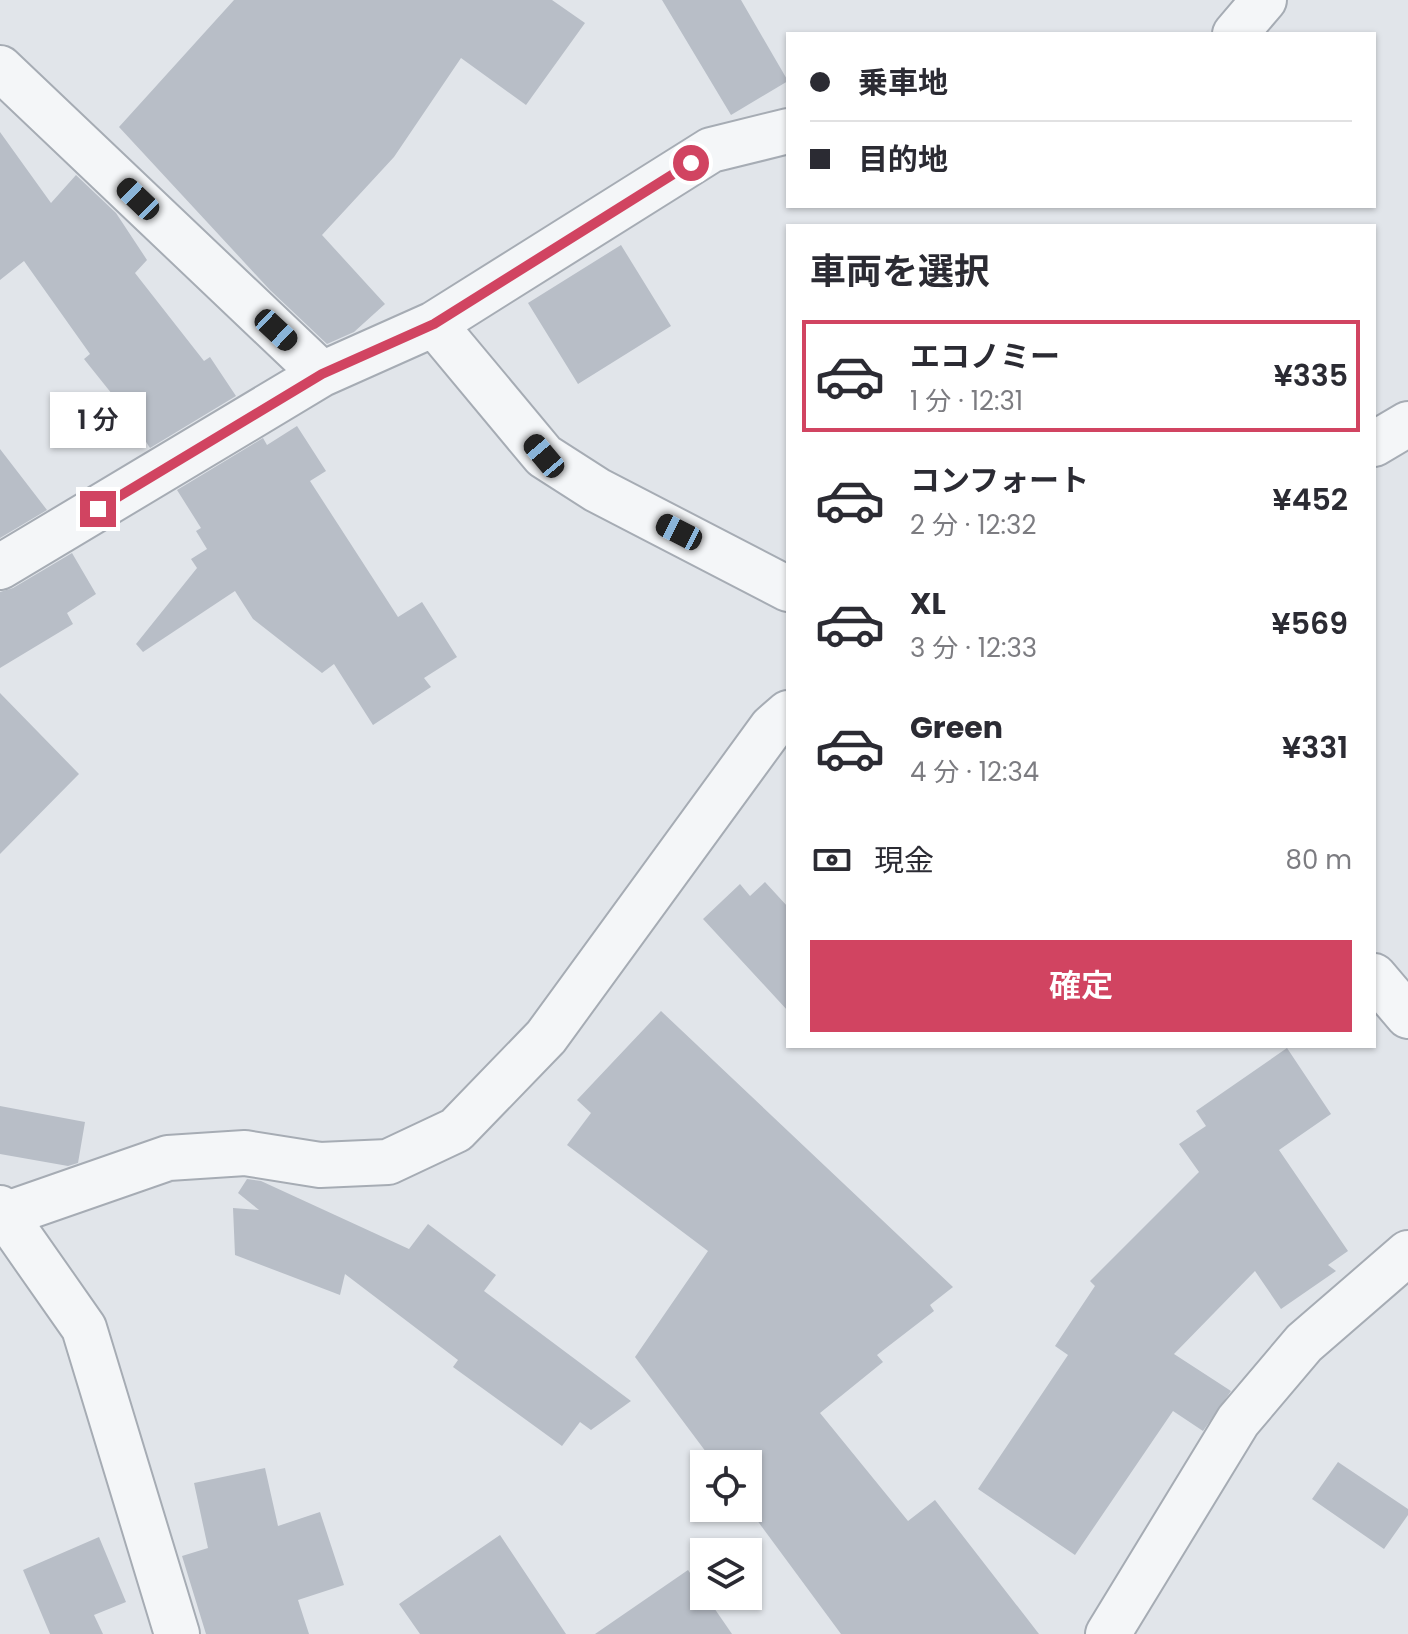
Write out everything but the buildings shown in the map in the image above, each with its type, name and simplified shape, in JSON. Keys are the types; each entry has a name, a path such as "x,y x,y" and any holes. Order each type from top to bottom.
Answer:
{"street":[{"path":"1237,32 1264,0"},
{"path":"0,68 322,374"},
{"path":"0,567 322,374 434,324 711,150 786,131"},
{"path":"434,324 544,456 597,490 786,588"},
{"path":"1376,443 1408,424"},
{"path":"177,1634 84,1328 4,1211 168,1158 245,1153 320,1165 388,1162 456,1130 546,1037 772,727 786,715"},
{"path":"1376,978 1408,1016"},
{"path":"1108,1634 1238,1421 1304,1343 1408,1253"}],"route":[{"path":"98,509 322,374 434,324 691,163"}]}
